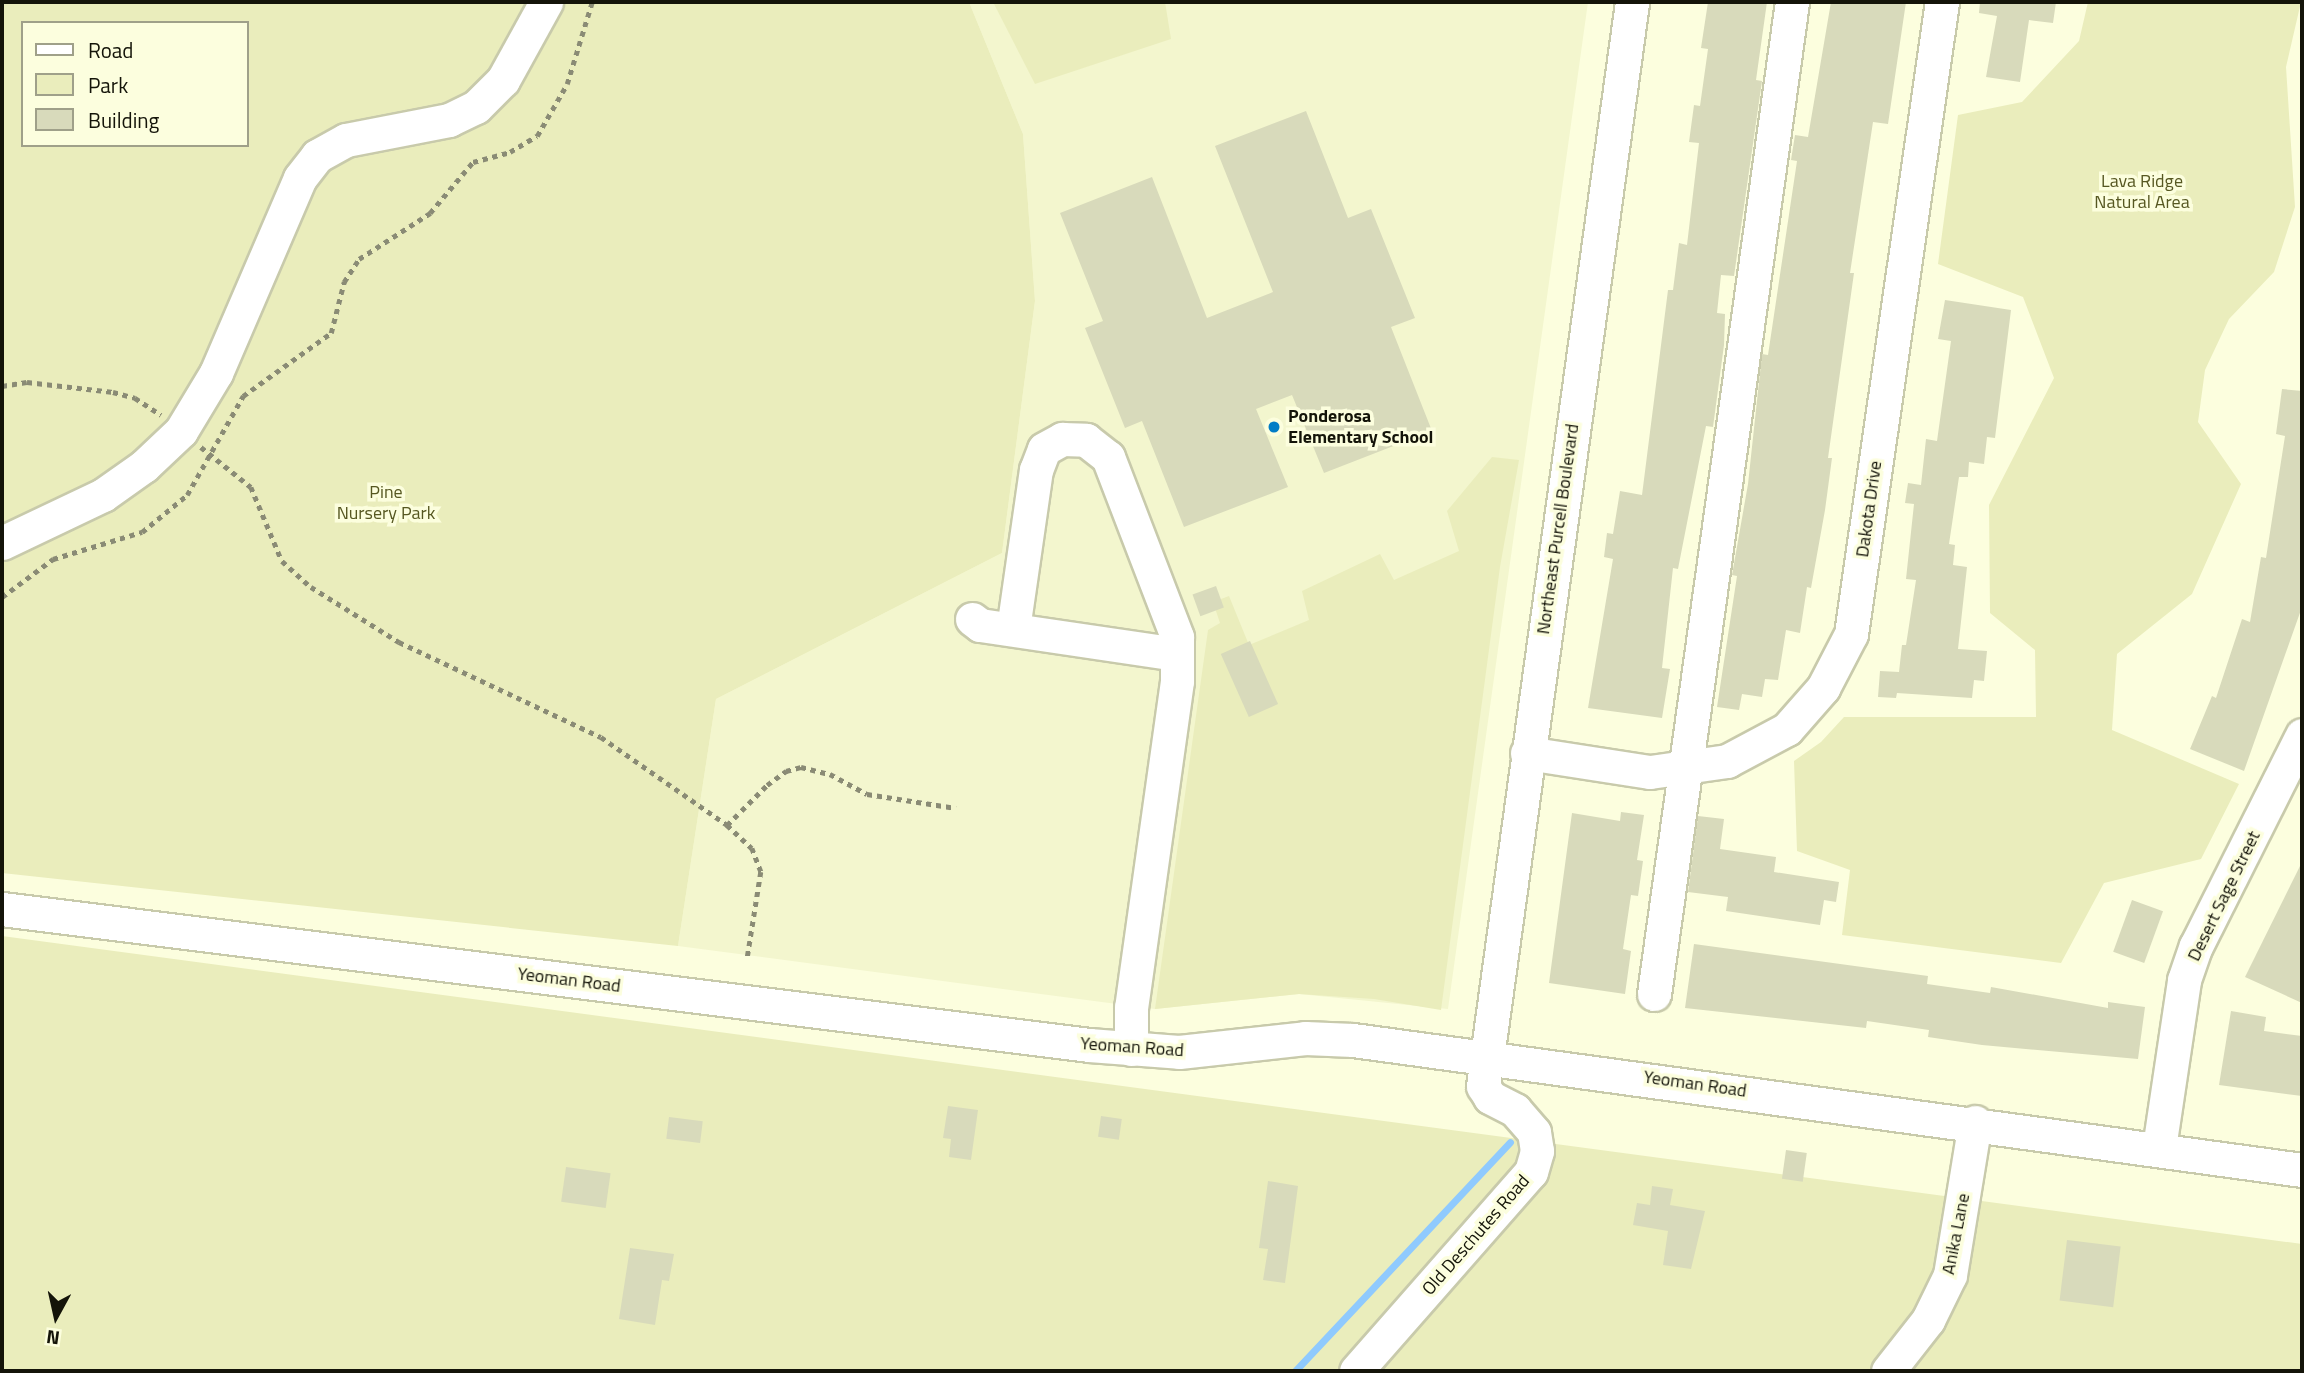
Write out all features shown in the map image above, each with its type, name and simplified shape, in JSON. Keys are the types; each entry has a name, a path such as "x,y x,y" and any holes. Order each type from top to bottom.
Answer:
{"street":[{"path":"2,543 103,495 144,466 181,431 215,373 294,190 317,156 346,140 449,120 476,107 503,80 546,2"},
{"name":"Northeast Purcell Boulevard","path":"1486,1057 1632,2"},
{"path":"1654,994 1682,771 1792,2"},
{"name":"Dakota Drive","path":"1527,753 1650,772 1682,771 1727,761 1787,729 1823,688 1851,634 1941,2"},
{"path":"1013,629 1036,470 1045,449 1062,439 1086,440 1108,457 1177,637 1177,681 1131,1007 1131,1049"},
{"path":"972,619 1013,629 1176,654"},
{"name":"Desert Sage Street","path":"2159,1148 2184,981 2196,946 2302,735"},
{"name":"Yeoman Road","path":"2,909 1131,1049 1179,1052 1305,1038 1353,1040 1975,1122 2302,1170"},
{"name":"Old Deschutes Road","path":"1356,1371 1531,1172 1537,1152 1534,1132 1515,1110 1490,1097 1483,1086 1486,1057"},
{"name":"Anika Lane","path":"1888,1371 1928,1320 1950,1275 1975,1122"}],"path":[{"path":"2,597 53,559 142,532 187,495 234,407 253,386 331,333 344,282 359,259 430,213 473,162 510,152 537,136 567,84 592,2"},
{"path":"2,386 27,382 113,392 150,407 250,487 282,561 310,587 398,642 601,737 727,825 752,848 761,872 747,960"},
{"path":"727,825 767,785 786,771 802,768 830,774 867,794 956,808"}],"shaded area":[{"name":"Ponderosa Elementary School","path":"969,2 1588,2 1448,1009 1299,994 1155,1009 678,946 716,699 1002,553 1035,301 1023,134"}],"green space":[{"name":"Pine Nursery Park","path":"2,2 969,2 1023,134 1035,301 1002,553 716,699 678,946 2,873"},
{"path":"993,2 1165,2 1171,39 1035,84"},
{"name":"Lava Ridge Natural Area","path":"2088,2 2301,2 2286,67 2295,207 2274,272 2229,319 2205,370 2198,422 2241,484 2192,594 2117,654 2112,730 2239,784 2201,859 2104,883 2061,963 1842,935 1850,870 1797,851 1794,761 1821,742 1844,717 2036,717 2035,650 1990,613 1989,505 2054,378 2023,297 1938,264 1958,115 2022,102 2079,41"},
{"path":"1492,457 1519,460 1500,567 1441,1010 1374,999 1299,994 1155,1009 1208,630 1220,623 1213,602 1229,596 1249,645 1309,620 1302,591 1380,554 1394,580 1459,551 1447,511"},
{"path":"2,936 2302,1244 2302,1371 2,1371"}],"building":[{"path":"1708,2 1767,2 1756,80 1762,81 1734,276 1721,275 1717,313 1725,314 1724,345 1713,427 1706,426 1678,569 1673,568 1662,668 1670,669 1662,718 1588,708 1613,559 1604,557 1607,533 1613,534 1620,491 1642,495 1668,290 1673,290 1679,243 1687,245 1699,143 1689,142 1694,105 1700,106 1708,49 1701,48"},
{"path":"1831,2 1906,2 1888,124 1873,122 1850,273 1854,273 1828,458 1832,458 1825,510 1811,588 1807,587 1800,633 1786,630 1778,680 1765,679 1762,697 1742,694 1739,710 1717,707 1737,576 1732,575 1748,484 1762,354 1768,355 1797,161 1791,160 1795,135 1808,137"},
{"path":"1980,2 2056,2 2053,23 2029,20 2020,82 1986,77 1997,16 1979,13"},
{"path":"1306,111 1348,218 1371,209 1415,318 1391,327 1432,431 1324,473 1292,395 1256,409 1288,487 1184,527 1142,421 1125,428 1085,328 1103,321 1060,213 1152,177 1207,318 1273,292 1215,146"},
{"path":"1945,300 2011,310 1995,438 1987,437 1984,464 1969,462 1968,477 1959,477 1949,544 1955,545 1953,565 1967,567 1958,649 1987,651 1984,681 1974,680 1972,698 1897,693 1896,698 1878,697 1880,671 1899,672 1902,645 1906,645 1916,580 1906,579 1914,504 1905,503 1908,483 1921,485 1926,439 1937,441 1951,341 1938,339"},
{"path":"2282,389 2302,391 2302,607 2244,771 2190,749 2212,696 2216,698 2242,619 2250,622 2261,557 2266,558 2285,436 2276,434"},
{"path":"1216,586 1224,608 1200,616 1193,595"},
{"path":"1250,641 1278,704 1249,717 1221,654"},
{"path":"1621,812 1644,815 1637,860 1643,861 1638,896 1631,895 1623,949 1631,951 1625,994 1549,983 1572,813 1620,821"},
{"path":"1698,816 1724,819 1720,849 1776,857 1774,872 1839,882 1836,902 1824,900 1820,925 1726,911 1728,897 1688,892"},
{"path":"2302,862 2302,1003 2245,977"},
{"path":"2132,900 2163,911 2144,963 2113,952"},
{"path":"1694,944 1928,976 1927,984 1990,993 1991,987 2108,1008 2108,1002 2145,1007 2138,1059 1982,1045 1928,1037 1929,1030 1867,1021 1866,1028 1685,1008"},
{"path":"2231,1011 2266,1017 2264,1031 2302,1036 2302,1096 2219,1085"},
{"path":"948,1106 978,1110 971,1160 949,1157 951,1139 943,1138"},
{"path":"1101,1116 1122,1119 1119,1140 1098,1137"},
{"path":"669,1117 703,1121 700,1143 666,1139"},
{"path":"1786,1150 1807,1153 1803,1182 1782,1179"},
{"path":"566,1167 611,1173 606,1208 561,1202"},
{"path":"1268,1181 1298,1186 1285,1283 1263,1280 1268,1249 1259,1248"},
{"path":"1652,1186 1673,1189 1670,1205 1705,1211 1691,1269 1663,1265 1668,1231 1633,1225 1637,1203 1650,1205"},
{"path":"2067,1240 2121,1247 2113,1307 2060,1301"},
{"path":"630,1248 674,1254 669,1281 662,1280 655,1325 619,1319"}],"waterway":[{"path":"1295,1371 1510,1142"}],"place":[{"name":"Ponderosa Elementary School","path":"1274,427"}]}
